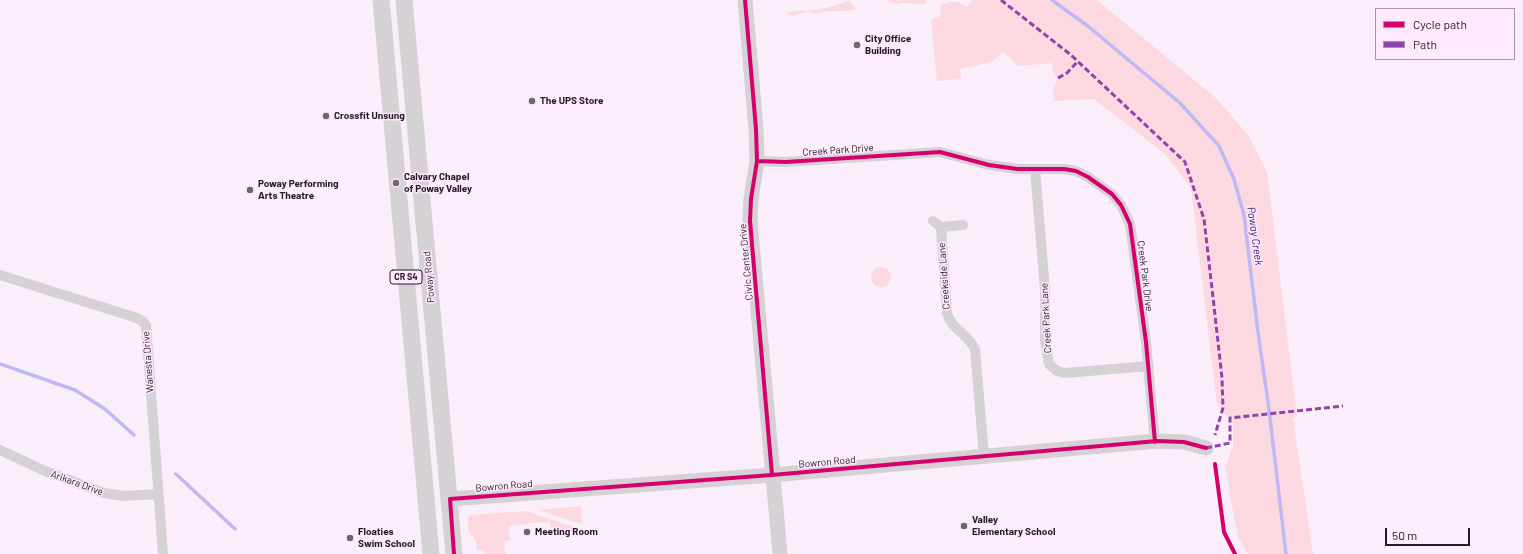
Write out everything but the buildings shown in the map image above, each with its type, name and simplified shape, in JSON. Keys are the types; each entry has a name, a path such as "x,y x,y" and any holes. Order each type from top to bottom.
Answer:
{"main road":[{"path":"381,0 392,8 395,15 401,80 414,115"},
{"name":"CR S4","path":"381,0 431,554"},
{"name":"Poway Road","path":"404,0 454,554"},
{"path":"393,135 405,159 412,224 419,230 425,231"},
{"path":"402,236 411,237 415,243 422,314 427,328 435,340"},
{"path":"416,391 425,391 428,395 433,428 446,456"},
{"path":"419,422 431,445 436,492 438,497 442,500 450,499"}],"street":[{"name":"Civic Center Drive","path":"745,0 756,129 757,161 750,206 750,221 780,554"},
{"name":"Creek Park Drive","path":"757,161 786,162 940,152 989,165 1017,169 1064,169 1076,171 1098,183 1112,194 1121,205 1130,224 1149,366 1156,442"},
{"name":"Creek Park Lane","path":"1035,169 1045,290 1048,364 1057,371 1065,373 1149,366"},
{"name":"Creekside Lane","path":"963,224 937,224 948,319 976,349 984,456"},
{"name":"Wanesta Drive","path":"0,275 137,318 142,320 146,325 163,554"},
{"name":"Bowron Road","path":"450,499 772,475 1156,442 1184,442 1206,448"},
{"name":"Arikara Drive","path":"0,450 45,471 104,493 124,496 158,494"}],"shaded area":[{"path":"849,0 856,9 816,13 807,11 794,16 788,15 788,12 827,8"},
{"path":"896,0 899,2 901,0 924,0 927,3 918,5 904,3 895,4 888,1"},
{"path":"971,0 1097,0 1217,99 1248,135 1267,172 1297,416 1293,418 1313,554 1248,554 1238,537 1227,480 1226,465 1233,446 1233,423 1217,405 1191,188 1165,154 1094,99 1053,101 1054,87 1058,78 1053,73 1052,63 1016,66 1003,51 992,62 960,69 961,79 937,81 931,20 940,16 941,5 954,2 960,3 967,7 972,2"},
{"path":"881,267 888,270 891,277 888,284 881,287 874,284 871,277 874,270"},
{"path":"581,506 582,524 538,510"},
{"path":"526,511 577,528 582,528 582,533 552,535 550,522 509,526 510,540 504,541 505,554 484,554 483,549 477,550 476,541 468,530 468,518 470,515"}],"waterway":[{"name":"Poway Creek","path":"1052,0 1089,27 1180,103 1219,146 1234,179 1244,215 1286,554"},
{"path":"0,364 75,390 105,409 134,435"},
{"path":"176,474 235,529"}],"marked path":[{"path":"1001,0 1071,55 1185,162 1204,219 1222,378 1223,408 1215,435"},
{"path":"1058,78 1067,73 1078,61"},
{"path":"1206,448 1230,443 1230,418 1343,406"}],"cycle path":[{"path":"745,0 756,129 757,161 751,199 750,221 772,475"},
{"path":"757,161 786,162 940,152 989,165 1017,169 1064,169 1076,171 1088,177 1112,194 1121,205 1130,224 1146,342 1155,442"},
{"path":"454,554 450,499 772,475 1157,441 1184,442 1206,448"},
{"path":"1215,464 1224,532 1235,554"}],"place":[{"name":"City Office Building","path":"857,45"},
{"name":"The UPS Store","path":"532,101"},
{"name":"Crossfit Unsung","path":"326,116"},
{"name":"Calvary Chapel of Poway Valley","path":"396,183"},
{"name":"Poway Performing Arts Theatre","path":"250,190"},
{"name":"Valley Elementary School","path":"964,526"},
{"name":"Meeting Room","path":"527,532"},
{"name":"Floaties Swim School","path":"350,538"}]}
